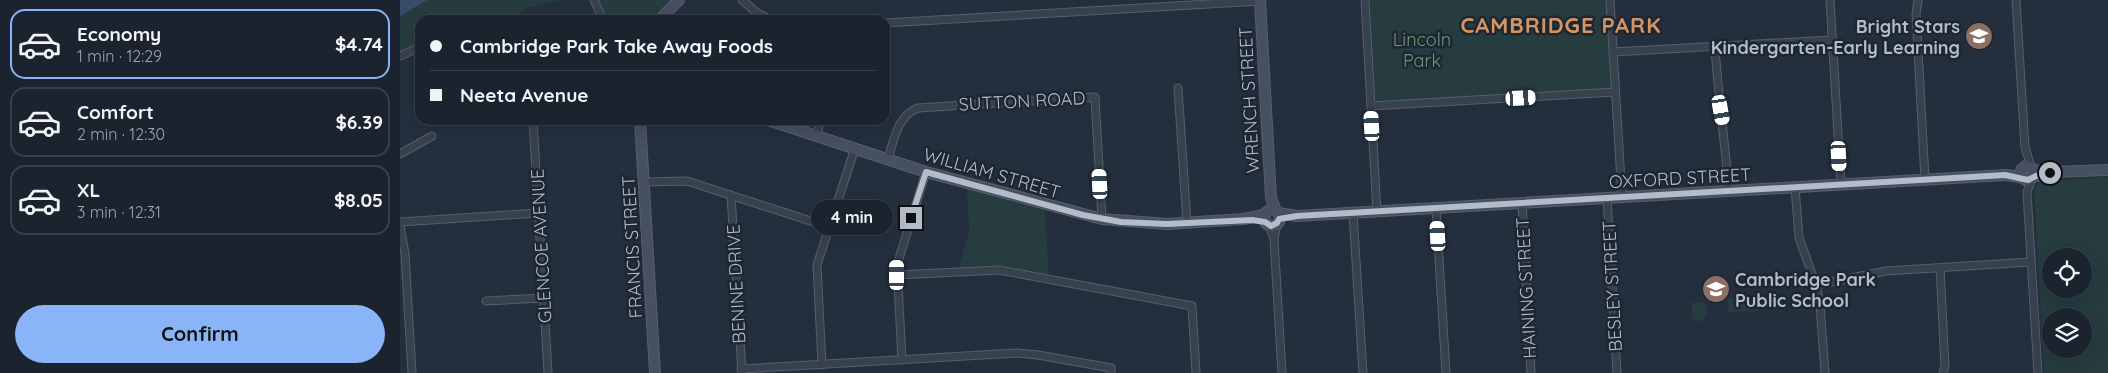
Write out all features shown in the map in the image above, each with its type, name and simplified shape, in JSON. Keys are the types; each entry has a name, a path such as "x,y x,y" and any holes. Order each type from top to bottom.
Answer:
{"street":[{"path":"594,0 601,15"},
{"path":"664,15 680,0"},
{"path":"742,0 762,15"},
{"path":"890,23 1260,0"},
{"name":"WRENCH STREET","path":"1260,0 1282,373"},
{"path":"1365,0 1377,212"},
{"path":"1610,0 1622,197"},
{"path":"1830,0 1841,184"},
{"path":"1918,0 1916,14 1925,179"},
{"path":"2016,0 2038,373"},
{"path":"1613,52 1832,40"},
{"path":"1715,47 1718,97 1726,143 1729,191"},
{"path":"400,56 415,49"},
{"path":"1178,88 1187,223"},
{"path":"1371,106 1615,92"},
{"name":"SUTTON ROAD","path":"888,159 902,120 910,111 918,108 1095,97 1102,219"},
{"name":"GLENCOE AVENUE","path":"533,125 548,373"},
{"name":"FRANCIS STREET","path":"640,125 655,373"},
{"name":"WILLIAM STREET","path":"783,125 926,172 1102,219 1150,224 1272,217"},
{"path":"816,136 819,125"},
{"path":"400,154 432,136"},
{"path":"822,365 817,269 855,148"},
{"name":"OXFORD STREET","path":"1272,217 2027,173 2108,170"},
{"path":"902,360 897,275 899,255 926,172"},
{"path":"644,182 683,180 829,227"},
{"path":"1795,187 1800,244 1816,285 1822,317 1825,373"},
{"name":"BENINE DRIVE","path":"731,195 741,371"},
{"name":"BESLEY STREET","path":"1607,198 1617,373"},
{"name":"HAINING STREET","path":"1522,203 1531,373"},
{"path":"1436,208 1446,373"},
{"path":"412,373 405,254 400,223 538,213"},
{"path":"1353,213 1363,373"},
{"path":"1816,285 1886,271 2031,262"},
{"path":"1940,268 1945,366 1943,373"},
{"path":"897,275 1000,270 1192,306 1196,373"},
{"path":"486,301 544,298"},
{"path":"741,371 1024,354 1111,368 1111,373"}],"green space":[{"path":"400,0 560,0 527,8 519,15 415,15 415,44 400,52"},
{"path":"598,0 670,0 655,15 605,15"},
{"name":"Lincoln Park","path":"1369,0 1606,0 1611,86 1605,89 1378,102 1374,97"},
{"path":"2108,177 2108,373 2044,373 2043,358 2092,358 2092,308 2042,308 2042,336 2034,188 2042,181"},
{"path":"967,189 1045,211 1049,276 991,265 959,267 969,231"},
{"path":"1757,297 1758,311 1728,312 1727,298"},
{"path":"1704,302 1707,307 1706,316 1699,322 1692,318 1692,303"}],"water":[{"path":"400,0 427,0 400,16"}],"place":[{"name":"Bright Stars Kindergarten-Early Learning","path":"1979,36"},
{"name":"Cambridge Park Public School","path":"1716,289"}],"district":[{"name":"CAMBRIDGE PARK","path":"1561,25"}],"route":[{"path":"911,218 926,172 1083,215 1121,222 1167,224 1244,219 1260,220 1271,226 1277,223 1279,219 1297,216 2009,174 2021,177 2024,180 2030,180 2033,177 2050,173"}]}
